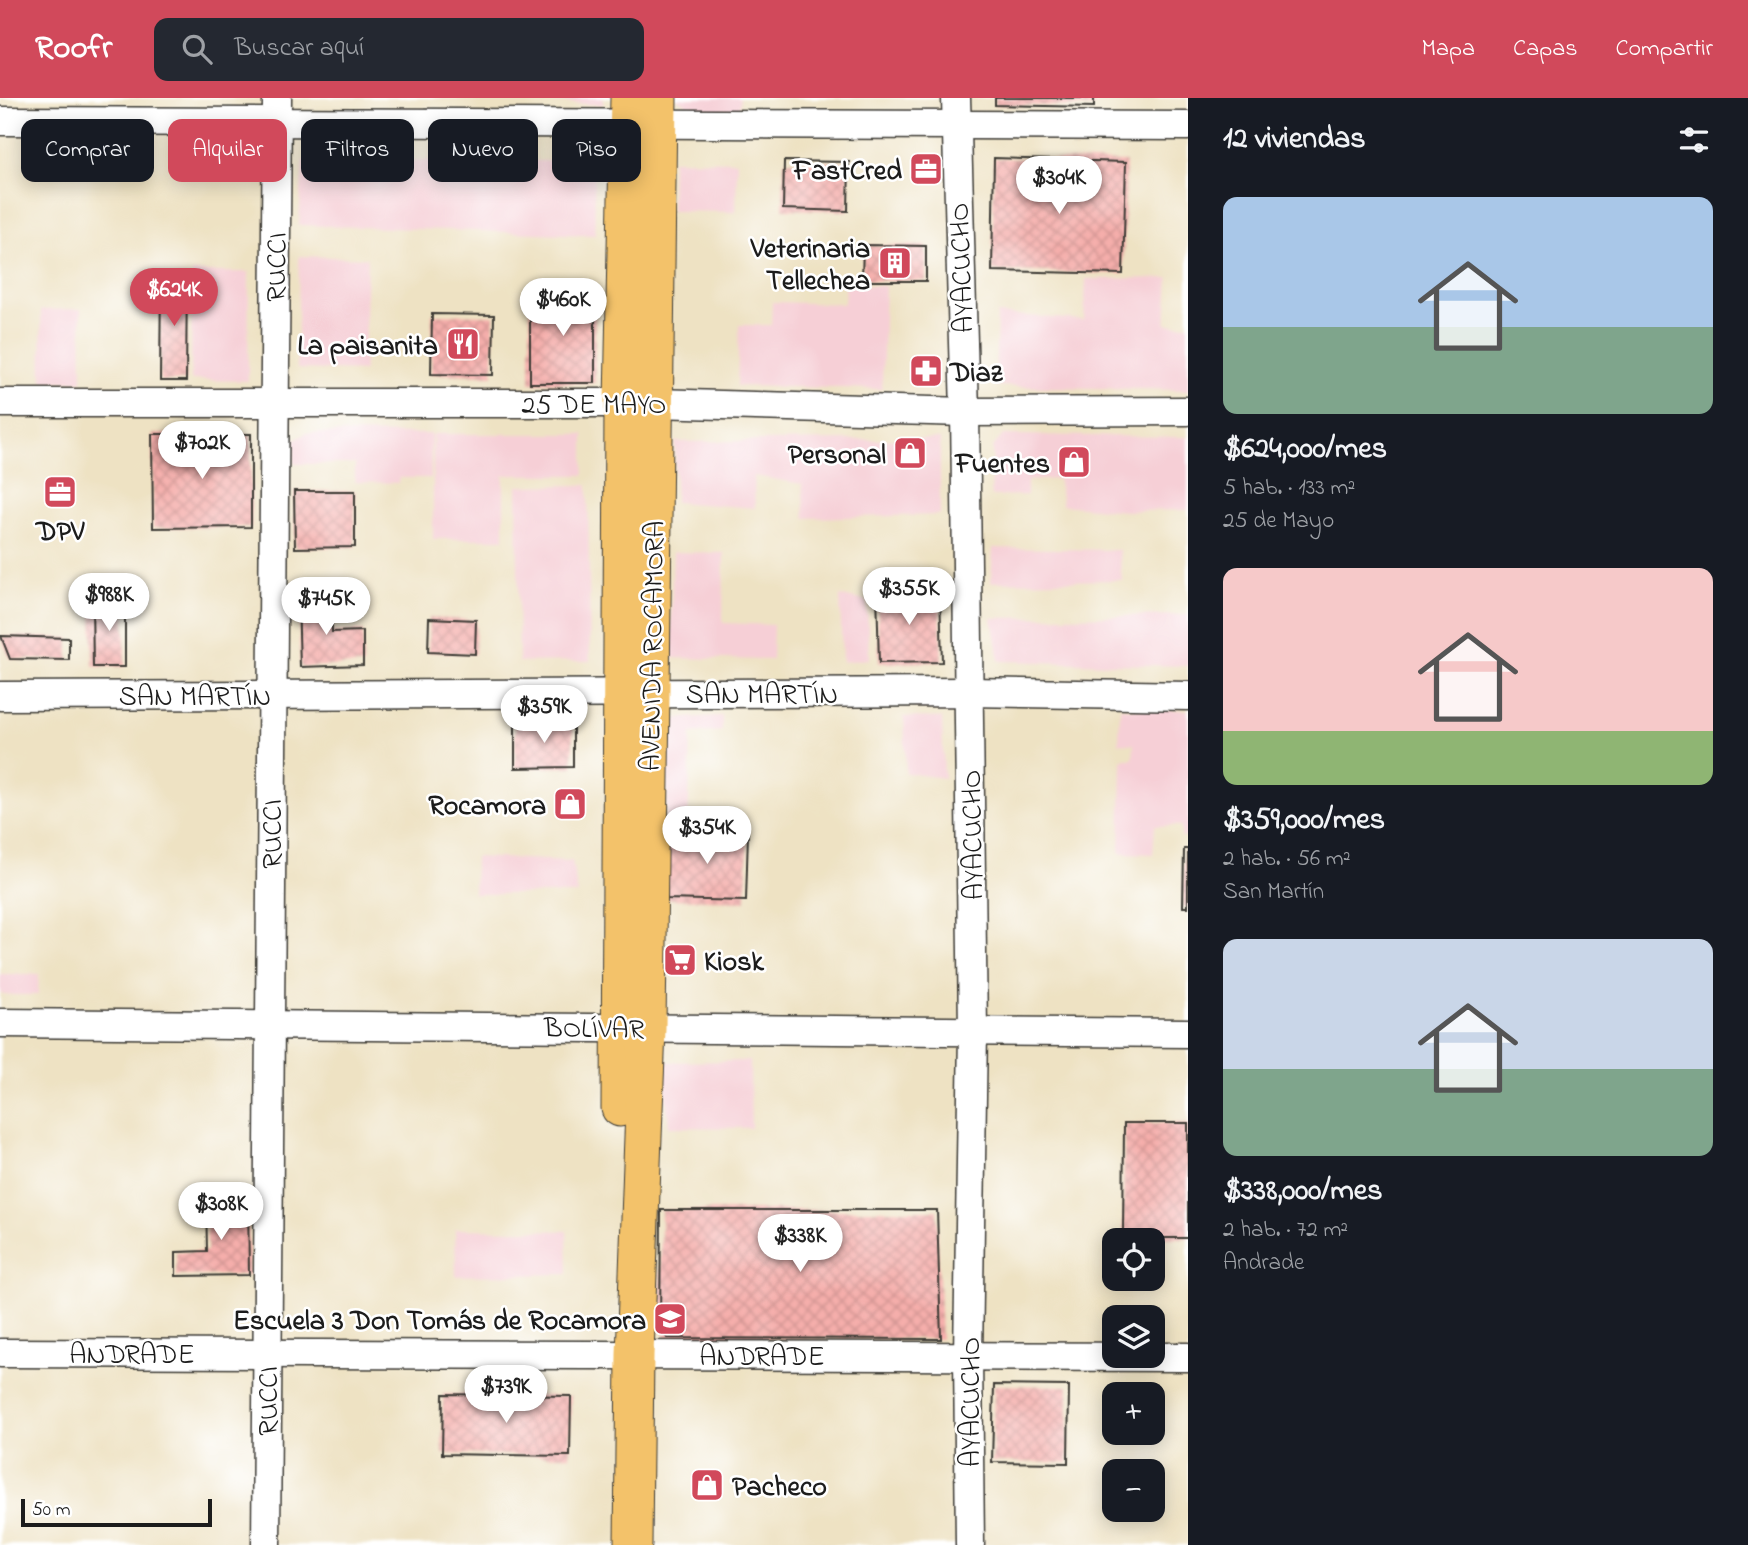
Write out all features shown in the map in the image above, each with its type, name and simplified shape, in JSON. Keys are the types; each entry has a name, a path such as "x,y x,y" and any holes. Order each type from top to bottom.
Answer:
{"main road":[{"name":"AVENIDA ROCAMORA","path":"612,1545 625,1354 634,1027 643,111"},
{"name":"AVENIDA ROCAMORA","path":"625,1354 633,1545"}],"street":[{"path":"0,121 277,110 956,112 1188,126"},
{"name":"RUCCI","path":"266,1545 277,110"},
{"name":"AYACUCHO","path":"956,112 970,692 973,1031 968,1356 970,1545"},
{"name":"25 DE MAYO","path":"0,403 639,403 965,412 1188,411"},
{"name":"SAN MARTÍN","path":"0,696 970,692 1188,696"},
{"name":"BOLÍVAR","path":"0,1023 1188,1033"},
{"name":"ANDRADE","path":"0,1353 1188,1357"}],"shaded area":[{"path":"479,98 603,98 603,105"},
{"path":"676,98 740,98 739,111 694,110"},
{"path":"414,160 428,160 428,182 538,182 538,161 552,161 552,182 594,182 595,235 299,225 302,182 414,182"},
{"path":"672,160 737,161 736,212 671,211"},
{"path":"299,256 367,258 364,371 297,369"},
{"path":"192,272 249,272 248,381 191,380"},
{"path":"1169,278 1166,324 1188,325 1188,390 995,386 997,314 1084,320 1086,279"},
{"path":"845,285 885,286 882,389 737,386 739,325 771,325 772,302 844,304"},
{"path":"81,309 82,381 42,382 41,310"},
{"path":"306,433 431,434 431,478 399,478 398,483 355,482 355,464 294,464 294,441"},
{"path":"433,434 584,434 584,475 504,475 504,539 433,539"},
{"path":"1003,435 1188,437 1188,510 1125,511 1062,505 1058,479 1027,481 1027,495 991,496 993,447"},
{"path":"940,439 940,515 805,518 802,484 754,476 755,508 675,502 675,442"},
{"path":"588,485 590,661 519,662 517,486"},
{"path":"993,548 1119,550 1122,580 991,582"},
{"path":"673,552 724,553 723,623 773,625 772,660 670,658"},
{"path":"840,596 867,601 869,659 842,662"},
{"path":"1188,615 1188,666 999,661 992,618"},
{"path":"1120,708 1188,710 1188,837 1181,837 1181,826 1155,826 1153,854 1120,853 1122,759 1133,759 1134,744 1119,743"},
{"path":"722,716 722,731 691,734 688,828 666,827 668,719"},
{"path":"904,717 942,718 944,778 906,773"},
{"path":"475,857 572,861 578,894 474,894"},
{"path":"0,974 39,974 38,995 0,993"},
{"path":"750,1061 751,1128 669,1127 663,1062"},
{"path":"455,1229 567,1231 568,1274 456,1276"}],"building":[{"path":"995,98 1094,98 1094,107 995,105"},
{"path":"994,158 1126,162 1123,274 992,271"},
{"path":"784,161 849,162 848,211 783,209"},
{"name":"Veterinaria Tellechea","path":"863,245 926,246 926,281 862,281"},
{"path":"161,276 187,276 186,381 160,381"},
{"path":"595,293 595,383 530,383 530,294"},
{"name":"La paisanita","path":"432,314 494,315 493,375 431,374"},
{"path":"152,434 251,434 251,527 153,528"},
{"path":"294,491 355,491 355,547 295,548"},
{"path":"877,591 940,592 942,662 879,663"},
{"path":"331,597 332,632 363,631 363,665 300,667 298,598"},
{"path":"92,600 125,600 125,667 93,667"},
{"path":"429,618 476,620 475,654 428,652"},
{"path":"1,636 69,638 69,660 10,659"},
{"path":"515,722 573,722 573,767 515,768"},
{"path":"667,831 748,833 746,901 665,899"},
{"path":"1184,849 1188,849 1188,907 1183,907"},
{"path":"1124,1123 1188,1123 1188,1238 1165,1238 1165,1228 1123,1228"},
{"path":"206,1198 248,1198 249,1275 176,1276 176,1252 207,1251"},
{"path":"661,1210 937,1210 941,1339 667,1338 660,1328"},
{"path":"994,1385 1069,1386 1068,1463 992,1462"},
{"path":"443,1394 571,1396 570,1456 442,1454"}],"place":[{"name":"FastCred","path":"926,169"},
{"name":"Veterinaria Tellechea","path":"895,263"},
{"name":"La paisanita","path":"463,344"},
{"name":"Diaz","path":"926,371"},
{"name":"Personal","path":"910,453"},
{"name":"Fuentes","path":"1074,462"},
{"name":"DPV","path":"60,492"},
{"name":"Rocamora","path":"570,804"},
{"name":"Kiosk","path":"680,960"},
{"name":"Escuela 3 Don Tomás de Rocamora","path":"670,1319"},
{"name":"Pacheco","path":"707,1485"}]}
